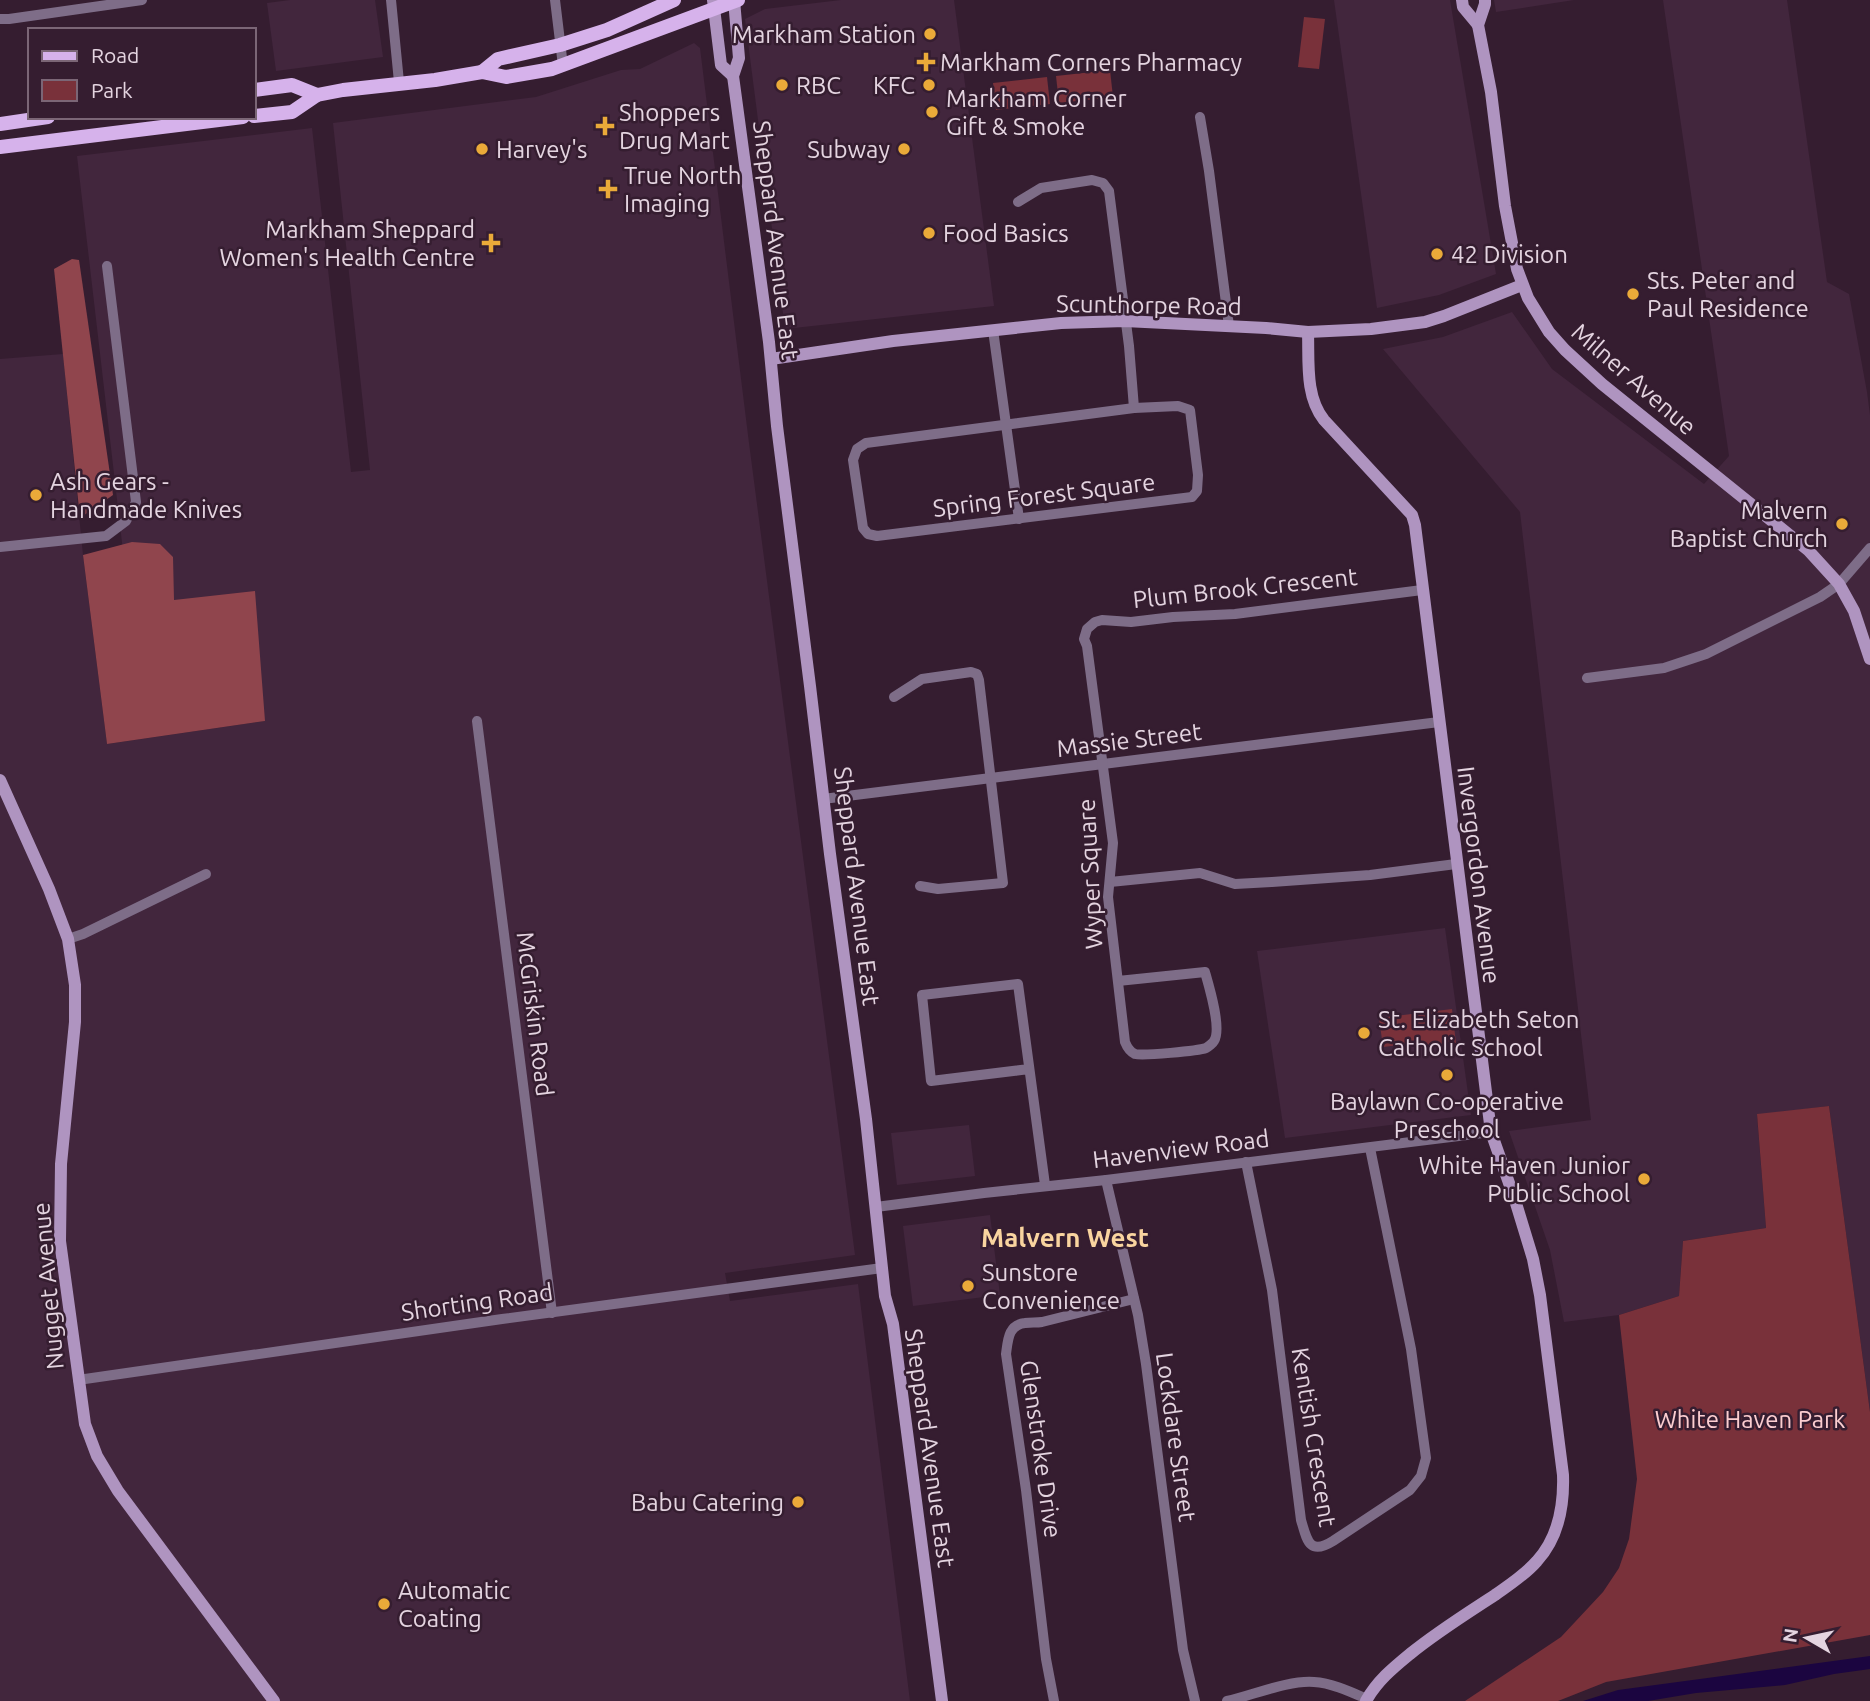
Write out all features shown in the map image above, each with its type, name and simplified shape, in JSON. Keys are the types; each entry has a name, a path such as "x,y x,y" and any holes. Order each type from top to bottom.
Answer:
{"main road":[{"path":"482,72 498,59 560,45 607,30 674,0"},
{"path":"256,116 292,112 317,95 343,90 482,72 506,77 552,69 612,48 714,4 735,0"},
{"path":"256,90 292,85 317,95"},
{"path":"0,124 34,119"},
{"path":"0,147 227,119"}],"street":[{"path":"0,19 117,1 142,0"},
{"path":"391,0 399,82"},
{"path":"555,0 563,66"},
{"name":"Sheppard Avenue East","path":"735,0 738,58 733,76 866,1119 885,1296 896,1351 942,1701"},
{"name":"Milner Avenue","path":"1462,0 1463,7 1478,25 1491,92 1505,206 1522,285 1547,329 1565,350 1602,384 1808,550 1839,584 1854,611 1870,659"},
{"name":"Milner Avenue","path":"1478,25 1485,0"},
{"name":"Sheppard Avenue East","path":"714,4 721,65 733,76"},
{"path":"1200,117 1229,326"},
{"path":"1018,202 1041,188 1092,180 1103,183 1109,191 1134,408"},
{"path":"0,547 107,536 126,521 136,502 107,267"},
{"name":"Scunthorpe Road","path":"771,359 894,341 1061,323 1125,321 1308,332 1362,330 1425,322 1522,285"},
{"path":"993,330 1019,519"},
{"name":"Invergordon Avenue","path":"1308,332 1309,380 1314,406 1324,421 1412,514 1491,1132 1518,1208 1536,1275 1563,1475 1560,1514 1552,1539 1537,1562 1517,1580 1420,1646 1380,1680 1366,1700"},
{"name":"Spring Forest Square","path":"1178,406 1189,410 1198,475 1197,491 1192,497 877,537 868,534 863,528 853,460 857,449 866,443 1134,408 1178,406"},
{"path":"1587,678 1664,668 1693,660 1820,597 1839,584 1870,548"},
{"name":"Plum Brook Crescent","path":"1103,765 1084,639 1087,629 1095,622 1235,614 1422,590"},
{"path":"894,697 922,679 971,672 976,674 979,680 1003,883 938,889 920,886"},
{"name":"McGriskin Road","path":"477,721 552,1313"},
{"name":"Massie Street","path":"824,799 1439,722"},
{"name":"Wyper Square","path":"1103,765 1113,843 1108,897 1125,1042 1129,1050 1136,1054 1149,1055 1206,1048 1213,1043 1216,1024 1205,972 1118,981"},
{"name":"Nugget Avenue","path":"0,780 49,889 68,939 75,985 75,1022 61,1164 59,1229 85,1424 97,1457 118,1491 274,1701"},
{"path":"1110,882 1200,873 1235,884 1370,875 1456,864"},
{"path":"68,939 206,874"},
{"path":"1029,1069 931,1081 922,995 1018,984 1045,1185"},
{"name":"Havenview Road","path":"876,1207 1491,1132"},
{"name":"Kentish Crescent","path":"1246,1162 1272,1290 1301,1520 1307,1539 1313,1546 1323,1548 1410,1490 1421,1476 1426,1458 1411,1349 1370,1148"},
{"name":"Lockdare Street","path":"1106,1180 1146,1364 1183,1650 1195,1701"},
{"name":"Shorting Road","path":"78,1380 882,1268"},
{"name":"Glenstroke Drive","path":"1054,1701 1046,1659 1026,1490 1006,1354 1008,1337 1017,1325 1054,1320 1134,1299"},
{"path":"1227,1701 1286,1686 1316,1682 1345,1690 1366,1700"}],"shaded area":[{"path":"290,0 375,0 383,57 276,71 267,3"},
{"path":"841,0 954,0 994,306 785,329 745,19 765,9"},
{"path":"1334,0 1450,0 1496,274 1439,295 1377,308"},
{"path":"1494,0 1574,0 1496,12"},
{"path":"1663,0 1787,0 1827,282 1849,294 1867,392 1870,415 1870,1412 1829,1106 1757,1115 1766,1228 1683,1241 1679,1296 1619,1315 1564,1322 1550,1250 1509,1131 1591,1120 1520,512 1383,349 1443,337 1512,312 1552,369 1704,484 1729,456"},
{"path":"694,43 700,48 855,1255 725,1273 730,1301 858,1284 910,1701 0,1701 0,359 63,354 83,555 107,744 265,721 130,611 77,156 312,128 351,472 370,470 333,123 536,97 621,70 640,69"},
{"path":"72,259 79,260 113,495 80,518 54,269"},
{"path":"132,542 160,544 173,557 174,600 255,591 265,721 107,744 83,555"},
{"name":"St. Elizabeth Seton Catholic School","path":"1445,928 1471,1115 1285,1138 1257,951"},
{"path":"969,1125 975,1176 897,1185 891,1133"},
{"path":"990,1215 1000,1295 913,1306 903,1226"},
{"path":"1870,1656 1870,1669 1785,1685 1696,1693 1648,1701 1583,1701 1618,1690"}],"green space":[{"path":"1304,17 1325,19 1319,69 1298,67"},
{"path":"1110,70 1113,97 1059,103 1056,76"},
{"path":"1047,77 1050,104 996,110 993,83"},
{"path":"1452,1009 1456,1043 1417,1048 1416,1043 1383,1047 1379,1018"},
{"name":"White Haven Park","path":"1829,1106 1870,1412 1870,1635 1606,1682 1558,1701 1465,1701 1561,1637 1603,1592 1619,1568 1629,1539 1637,1479 1619,1315 1679,1296 1683,1241 1766,1228 1757,1114"}],"place":[{"name":"Markham Station","path":"930,34"},
{"name":"Markham Corners Pharmacy","path":"926,62"},
{"name":"RBC","path":"782,85"},
{"name":"KFC","path":"929,85"},
{"name":"Markham Corner Gift & Smoke","path":"932,112"},
{"name":"Shoppers Drug Mart","path":"605,126"},
{"name":"Harvey's","path":"482,149"},
{"name":"Subway","path":"904,149"},
{"name":"True North Imaging","path":"608,189"},
{"name":"Food Basics","path":"929,233"},
{"name":"Markham Sheppard Women's Health Centre","path":"491,243"},
{"name":"42 Division","path":"1437,254"},
{"name":"Sts. Peter and Paul Residence","path":"1633,294"},
{"name":"Ash Gears - Handmade Knives","path":"36,495"},
{"name":"Malvern Baptist Church","path":"1842,524"},
{"name":"St. Elizabeth Seton Catholic School","path":"1364,1033"},
{"name":"Baylawn Co-operative Preschool","path":"1447,1075"},
{"name":"White Haven Junior Public School","path":"1644,1179"},
{"name":"Sunstore Convenience","path":"968,1286"},
{"name":"Babu Catering","path":"798,1502"},
{"name":"Automatic Coating","path":"384,1604"}],"district":[{"name":"Malvern West","path":"1065,1237"}]}
